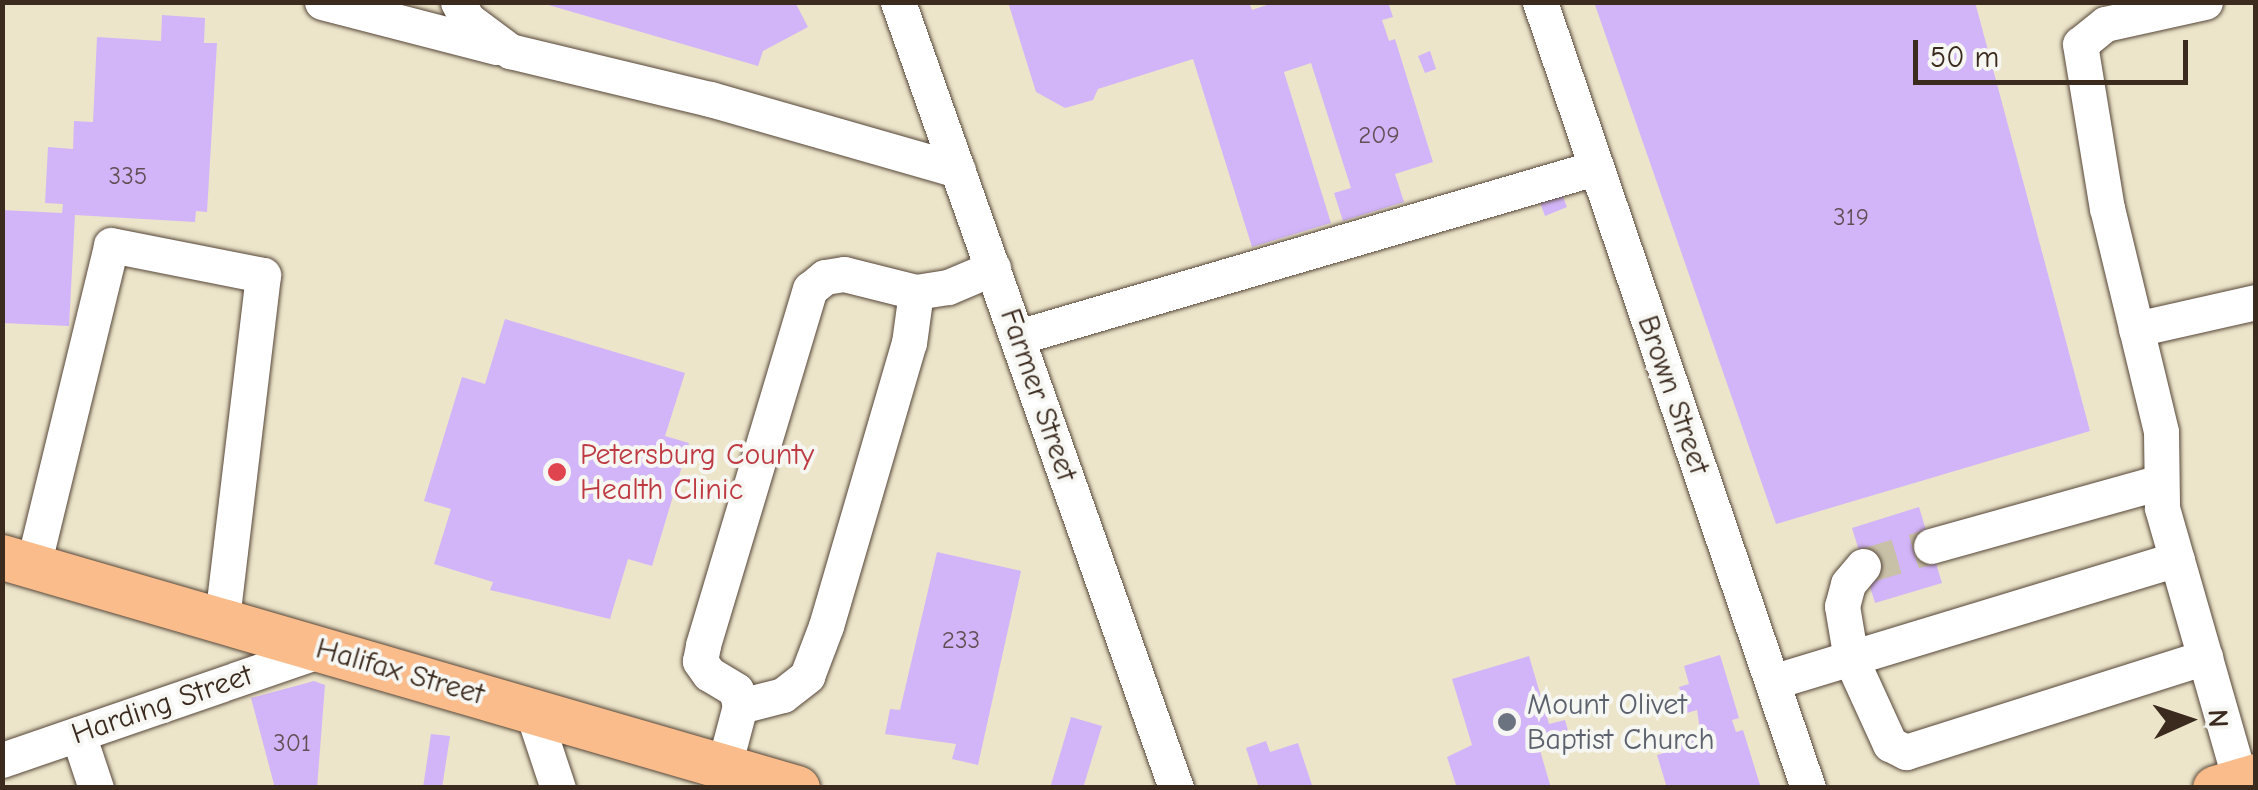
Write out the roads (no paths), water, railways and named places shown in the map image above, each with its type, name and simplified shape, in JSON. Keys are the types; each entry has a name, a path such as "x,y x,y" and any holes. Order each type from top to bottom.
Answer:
{"main road":[{"name":"Halifax Street","path":"18,561 797,788"}],"street":[{"path":"322,2 710,99 958,170"},
{"path":"458,2 467,19 510,51"},
{"name":"Farmer Street","path":"898,2 1176,788"},
{"name":"Brown Street","path":"1540,2 1808,788"},
{"path":"2205,2 2105,24 2080,44 2107,208 2162,432 2162,508 2237,781"},
{"path":"1018,337 1595,168"},
{"path":"18,561 111,246 263,274 222,621"},
{"path":"724,766 740,706 736,690 709,674 700,661 810,289 825,278 844,274 916,292 948,286 993,268"},
{"path":"740,706 783,694 807,676 826,626 909,344 916,292"},
{"path":"2136,330 2256,302"},
{"path":"1931,546 2160,482"},
{"path":"1772,682 2177,560"},
{"path":"1863,566 1848,584 1842,606 1850,659 1890,744 1906,752 2205,657"},
{"name":"Harding Street","path":"2,760 322,650"},
{"path":"532,710 558,788"},
{"path":"78,734 96,788"}],"tunnel":[{"path":"1863,566 1931,546"}],"place":[{"name":"Petersburg County Health Clinic","path":"557,472"},
{"name":"Mount Olivet Baptist Church","path":"1507,722"}]}
